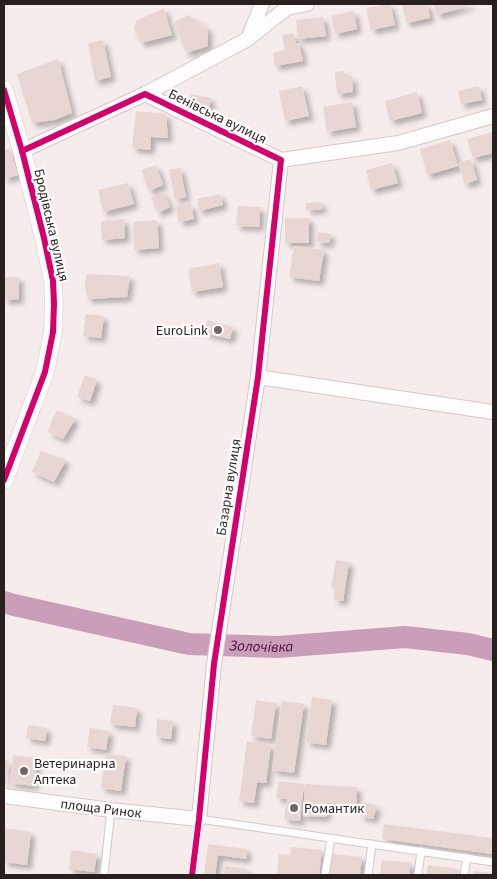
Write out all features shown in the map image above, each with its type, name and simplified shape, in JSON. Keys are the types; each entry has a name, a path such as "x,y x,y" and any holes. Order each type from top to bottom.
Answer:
{"street":[{"path":"248,39 262,4"},
{"path":"22,151 145,94 248,39 287,8 307,4"},
{"name":"Бродівська вулиця","path":"4,90 44,238 53,281 54,304 53,332 45,372 4,480"},
{"name":"Бенівська вулиця","path":"145,94 281,160"},
{"path":"281,160 398,144 493,116"},
{"name":"Базарна вулиця","path":"199,819 220,615 258,377 281,160"},
{"path":"258,377 493,412"},
{"name":"площа Ринок","path":"4,796 199,819"}],"lane":[{"path":"104,875 111,810"},
{"path":"192,875 199,819 493,862"},
{"path":"325,875 331,838"},
{"path":"368,875 372,844"},
{"path":"418,875 421,851"},
{"path":"464,875 466,858"}],"building":[{"path":"390,4 395,25 371,30 366,8"},
{"path":"402,4 427,4 430,18 406,23"},
{"path":"434,4 471,4 471,5 437,15"},
{"path":"164,8 172,35 141,43 134,29 136,21"},
{"path":"354,11 357,29 335,34 331,16"},
{"path":"189,15 208,29 208,46 186,53 174,22"},
{"path":"323,17 326,36 298,39 296,20"},
{"path":"293,33 296,44 299,43 303,61 275,66 273,53 285,50 282,35"},
{"path":"103,40 111,77 95,81 88,43"},
{"path":"58,59 72,113 54,120 32,123 17,74"},
{"path":"344,71 345,77 352,76 353,92 337,94 335,72"},
{"path":"302,86 309,116 285,121 279,91"},
{"path":"479,86 482,100 461,104 458,91"},
{"path":"417,92 422,113 390,121 385,101"},
{"path":"191,94 211,98 209,108 189,104"},
{"path":"352,102 356,127 327,132 323,107"},
{"path":"136,111 166,114 168,138 151,137 150,150 132,148"},
{"path":"492,132 493,153 473,158 467,139"},
{"path":"450,140 458,166 427,175 420,149"},
{"path":"10,148 18,175 4,179 4,150"},
{"path":"471,159 477,180 465,184 458,163"},
{"path":"392,163 398,183 371,190 366,170"},
{"path":"156,165 163,185 149,191 141,170"},
{"path":"180,168 186,197 175,199 169,170"},
{"path":"128,183 134,204 103,212 98,190"},
{"path":"163,192 170,207 158,213 151,198"},
{"path":"220,194 223,205 199,211 197,199"},
{"path":"322,202 322,209 306,210 306,203"},
{"path":"191,204 194,219 179,222 176,206"},
{"path":"238,206 260,207 259,227 236,226"},
{"path":"285,218 309,218 309,243 285,243"},
{"path":"124,219 125,238 102,240 101,221"},
{"path":"157,220 159,248 134,250 133,222"},
{"path":"318,232 331,234 329,243 316,242"},
{"path":"294,246 324,250 319,281 289,277"},
{"path":"219,263 223,287 192,292 188,269"},
{"path":"86,274 130,276 127,297 88,299 85,286"},
{"path":"4,277 19,277 19,299 4,300"},
{"path":"86,314 104,316 101,338 83,336"},
{"name":"EuroLink","path":"207,320 233,327 230,339 204,333"},
{"path":"85,375 97,380 90,401 77,397"},
{"path":"57,410 75,419 63,439 48,432"},
{"path":"41,451 66,460 54,482 32,472"},
{"path":"336,560 349,562 343,601 334,600 335,588 331,587"},
{"path":"312,697 332,700 326,745 306,742"},
{"path":"256,700 276,703 271,739 251,736"},
{"path":"282,701 304,704 294,773 272,770"},
{"path":"113,705 137,708 135,727 110,724"},
{"path":"157,719 173,721 171,739 156,737"},
{"path":"28,725 47,728 45,741 26,738"},
{"path":"90,728 109,731 106,750 87,747"},
{"path":"247,741 271,745 266,783 257,782 254,803 239,801"},
{"path":"105,754 126,756 121,791 101,788"},
{"name":"Ветеринарна Аптека","path":"13,755 37,758 34,786 10,783"},
{"path":"4,760 9,761 6,784 4,784"},
{"path":"279,781 304,784 300,821 284,819 287,799 276,798"},
{"path":"305,784 357,787 356,805 327,803 326,817 303,816"},
{"path":"363,802 377,806 373,819 360,816"},
{"path":"384,824 493,838 493,854 382,839"},
{"path":"4,828 31,832 27,865 4,862"},
{"path":"208,844 247,849 246,859 218,855 215,875 204,875"},
{"path":"291,847 322,850 319,875 277,875 279,854 290,855"},
{"path":"71,850 97,854 94,872 69,869"},
{"path":"332,854 362,857 360,875 329,875"},
{"path":"382,860 411,863 409,875 380,875"},
{"path":"428,865 459,869 458,875 426,875"},
{"path":"225,866 247,869 246,875 224,875"},
{"path":"473,871 493,873 493,875 473,875"}],"waterway":[{"name":"Золочівка","path":"4,602 189,644 278,647 405,637 468,644 493,650"}],"cycle path":[{"path":"4,90 44,238 53,281 54,304 53,332 45,372 4,480"},
{"path":"22,151 145,94 281,160 258,377 214,664 192,875"}],"place":[{"name":"EuroLink","path":"218,330"},
{"name":"Ветеринарна Аптека","path":"24,771"},
{"name":"Романтик","path":"294,808"}]}
